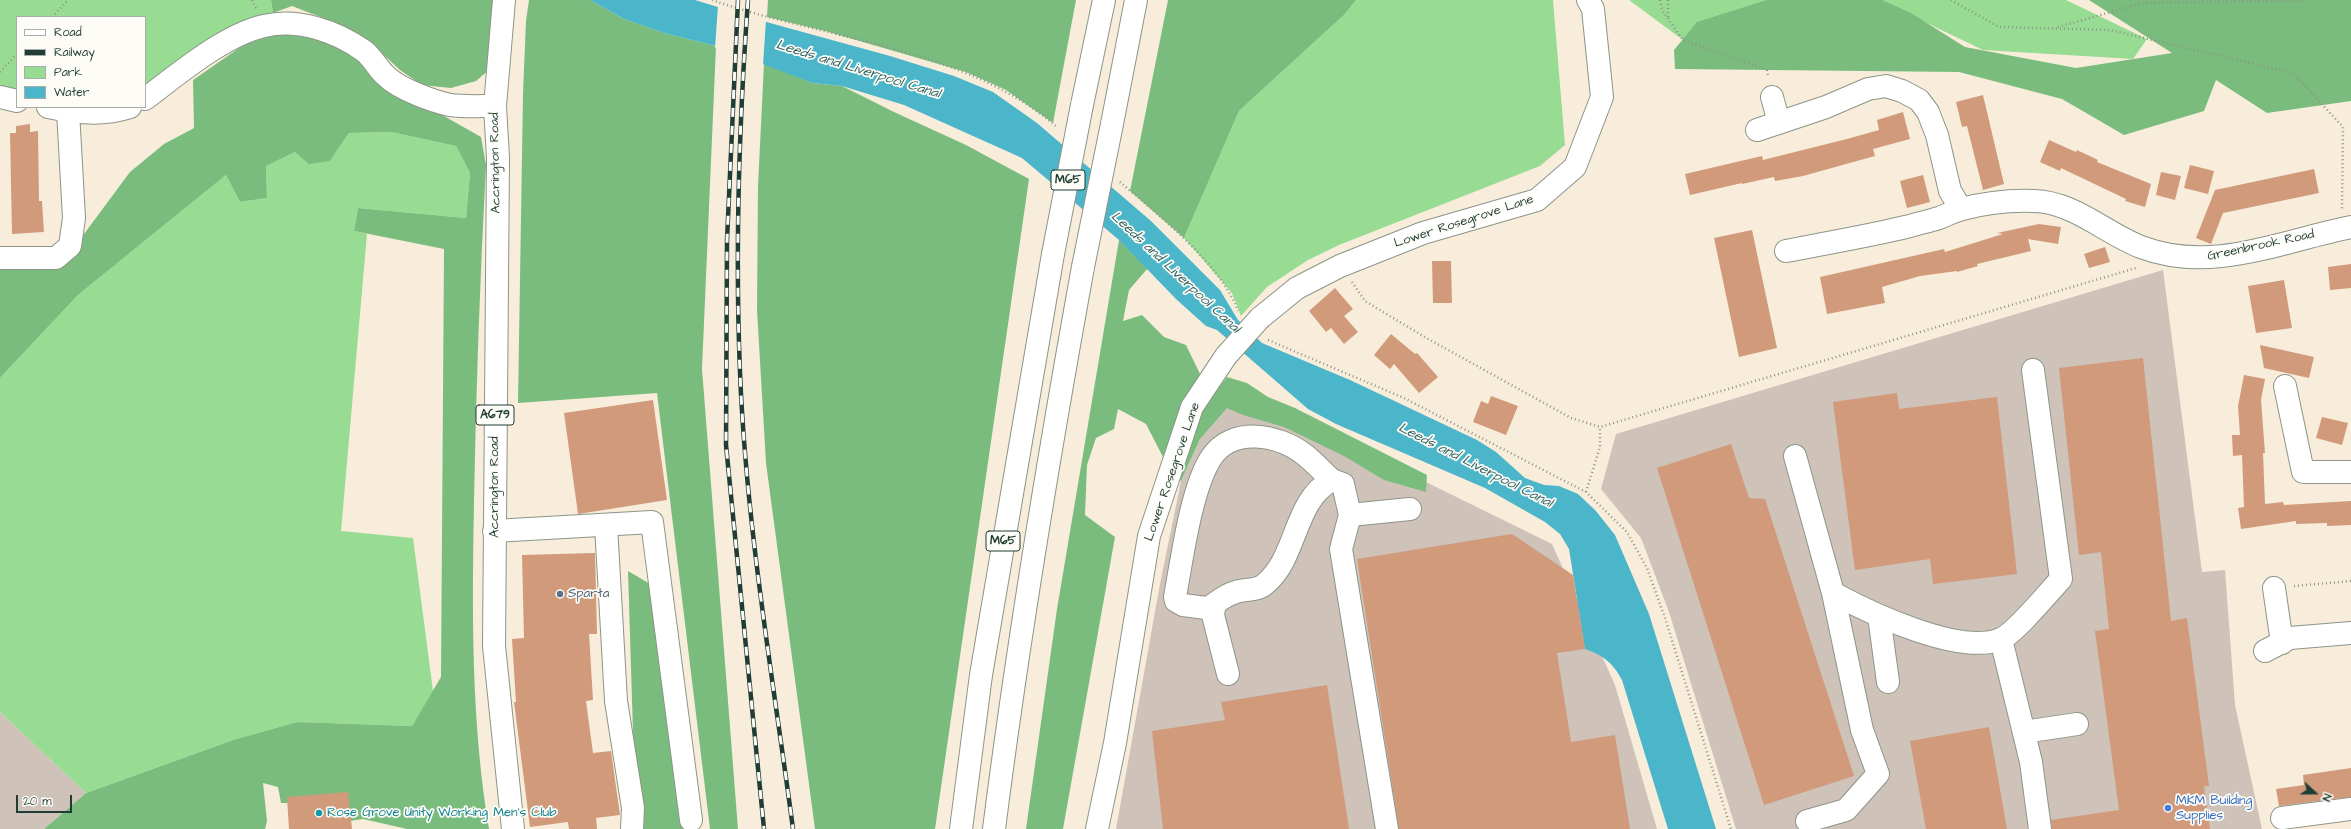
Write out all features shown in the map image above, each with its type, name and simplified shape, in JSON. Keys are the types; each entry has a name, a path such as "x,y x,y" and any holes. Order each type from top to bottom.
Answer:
{"main road":[{"name":"Accrington Road","path":"504,0 495,106 498,158 494,646 513,829"},
{"name":"M65","path":"961,829 981,675 1053,254 1104,0"},
{"name":"M65","path":"994,829 1015,669 1047,470 1084,267 1136,0"},
{"name":"Lower Rosegrove Lane","path":"1097,829 1115,743 1149,536 1192,407 1250,317 1296,288 1340,266 1423,232 1537,200 1575,168 1602,97 1593,9 1588,0"},
{"path":"146,98 192,64 231,40 264,26 300,24 332,33 365,52 387,77 415,93 450,105 495,106"},
{"path":"1757,130 1826,107 1868,89 1886,86 1902,91 1920,100 1928,112 1937,135 1950,191 1961,209"},
{"path":"0,97 16,100"},
{"path":"1772,97 1778,123"},
{"path":"0,258 56,258 70,246 74,218 58,109 110,114 127,108"},
{"name":"Greenbrook Road","path":"1786,250 1874,234 1938,218 1961,209 2004,202 2035,201 2055,205 2085,216 2140,247 2164,254 2187,258 2212,258 2346,228"},
{"path":"1833,593 1879,616 1924,633 1976,644 2001,639 2034,609 2061,579 2032,370"},
{"path":"2285,386 2303,472 2351,472"},
{"path":"1214,609 1183,605 1176,601 1175,596 1189,522 1200,482 1210,459 1220,447 1231,440 1251,436 1269,437 1304,454 1332,480 1343,484 1350,516 1341,550 1387,829"},
{"path":"1794,456 1833,593 1862,730 1878,774 1846,810 1807,821"},
{"path":"1228,674 1214,604 1224,597 1236,592 1264,586 1276,572 1285,556 1312,498 1321,486 1332,480"},
{"path":"1350,516 1410,509"},
{"path":"494,530 652,522 691,820"},
{"path":"606,525 616,701 633,808 632,829"},
{"path":"2274,588 2279,644 2351,633"},
{"path":"1879,616 1888,682"},
{"path":"2001,639 2031,762 2040,829"},
{"path":"2024,732 2077,724"},
{"path":"2282,818 2351,809"}],"path":[{"path":"53,16 68,0"},
{"path":"712,0 767,17 826,32 966,72 1006,90 1059,129"},
{"path":"1660,0 1662,10 1683,40 1767,70 1772,97"},
{"path":"1668,0 1668,18"},
{"path":"1951,0 1999,26 2110,30 2293,72 2343,127 2346,228"},
{"path":"2054,28 2143,3 2310,0"},
{"path":"0,72 16,55"},
{"path":"1118,180 1184,238 1232,293 1250,317"},
{"path":"1340,266 1365,301 1501,380 1577,420 1600,427 2137,267 2164,254"},
{"path":"1267,339 1404,398 1586,492 1627,532 1647,568 1683,672 1731,829"},
{"path":"1586,492 1600,447 1600,427"},
{"path":"2274,588 2351,582"}],"shaded area":[{"path":"2163,270 2202,572 2225,570 2235,705 2262,829 1736,829 1669,612 1641,538 1601,489 1616,434"},
{"path":"1239,393 1324,432 1552,544 1615,685 1657,829 1116,829 1160,584 1181,481 1200,439"},
{"path":"0,712 86,793 44,829 0,829"}],"green space":[{"path":"0,0 271,0 273,13 228,34 146,91 146,16 16,16 16,94 0,87"},
{"path":"271,0 495,0 490,69 476,81 451,88 422,85 400,70 375,47 336,23 292,6 273,13"},
{"path":"529,0 590,0 624,19 664,33 716,46 702,369 738,829 710,829 657,393 518,403 523,93 526,21"},
{"path":"768,0 1076,0 1053,123 1006,90 966,72 825,31 767,17"},
{"path":"1168,0 1356,0 1344,15 1239,111 1184,238 1130,191"},
{"path":"1356,0 1553,0 1565,145 1540,166 1339,245 1308,260 1267,287 1241,316 1232,293 1184,238 1239,111 1344,15"},
{"path":"1629,0 1801,0 1683,40"},
{"path":"1767,0 1882,0 1911,13 1965,47 2076,68 2172,53 2089,0 2351,0 2351,101 2267,113 2216,80 2204,111 2124,135 2062,99 1959,72 1675,69 1674,50 1697,22"},
{"path":"1879,0 2066,0 2147,39 2133,59 1983,50"},
{"path":"295,34 322,38 351,54 381,84 406,100 444,116 481,137 486,165 476,417 473,625 479,748 489,829 407,829 363,819 343,822 337,803 281,803 278,787 263,783 267,821 265,829 44,829 86,793 233,740 297,722 412,726 441,677 444,249 354,231 358,208 466,218 470,173 456,146 391,132 349,133 330,161 309,164 295,152 266,166 267,198 240,202 226,175 78,295 0,378 0,263 64,261 130,172 164,144 194,128 193,80 245,44 271,35"},
{"path":"764,63 812,83 842,86 966,145 1029,179 935,829 815,829 766,463 757,310 758,186"},
{"path":"391,132 456,146 470,173 466,218 358,208 354,231 367,234 341,531 413,538 433,691 412,726 297,722 233,740 86,793 0,712 0,378 78,295 226,175 240,202 267,198 266,166 295,152 330,161 349,133"},
{"path":"1119,240 1148,268 1129,290 1123,321 1142,315 1164,337 1186,345 1201,376 1185,404 1163,457 1146,424 1118,409 1114,429 1096,438 1087,465 1085,515 1115,537 1063,829 1026,829 1057,609"},
{"path":"1227,377 1247,383 1268,397 1295,408 1427,475 1426,492 1384,480 1344,456 1284,427 1243,415 1227,408 1200,439 1181,481 1174,477 1201,411"},
{"path":"628,571 657,588 685,829 636,829"}],"water":[{"name":"Leeds and Liverpool Canal","path":"590,0 695,0 770,23 890,56 954,76 993,92 1037,123 1151,221 1220,290 1238,320 1262,343 1350,380 1477,440 1496,452 1525,478 1544,485 1559,486 1578,494 1596,511 1615,535 1649,614 1716,829 1668,829 1622,680 1607,660 1585,649 1569,549 1560,534 1545,522 1485,488 1336,424 1308,409 1217,330 1206,326 1176,299 1119,240 1022,158 904,105 842,86 812,83 716,46 664,33 624,19"}],"pier":[{"path":"718,6 766,20 763,65 715,48"}],"building":[{"path":"1983,95 2004,184 1983,190 1967,126 1962,127 1956,102"},
{"path":"1903,112 1910,139 1873,149 1875,156 1803,176 1775,181 1774,177 1690,195 1685,174 1762,156 1763,160 1879,130 1877,120"},
{"path":"30,124 30,132 38,131 39,201 42,201 44,232 12,234 10,133 16,133 16,126"},
{"path":"2049,140 2076,152 2077,150 2098,160 2097,162 2151,184 2145,207 2125,201 2126,199 2061,168 2060,171 2040,162"},
{"path":"2190,165 2214,171 2208,194 2184,188"},
{"path":"2314,169 2319,193 2223,213 2211,244 2196,238 2215,190"},
{"path":"2161,172 2181,176 2175,200 2156,195"},
{"path":"1923,175 1930,202 1907,208 1900,181"},
{"path":"2039,224 2061,227 2058,244 2028,239 2031,251 1977,264 1978,266 1957,272 1920,276 1882,287 1885,303 1827,314 1820,277 1944,249 1945,252 2003,234 1997,233"},
{"path":"1752,230 1777,348 1739,357 1714,238"},
{"path":"2105,247 2110,262 2089,268 2084,254"},
{"path":"1432,261 1451,261 1452,303 1433,303"},
{"path":"2351,264 2351,288 2330,290 2328,267"},
{"path":"2284,280 2292,328 2256,333 2248,286"},
{"path":"1335,288 1353,309 1344,316 1358,332 1344,344 1331,328 1326,332 1309,311"},
{"path":"1391,334 1415,354 1417,353 1438,377 1419,393 1394,364 1390,369 1374,355"},
{"path":"2260,345 2314,357 2309,378 2264,368"},
{"path":"2143,358 2171,621 2187,618 2209,786 2204,786 2210,829 2052,829 2051,820 2119,810 2095,631 2109,629 2101,552 2079,555 2059,368"},
{"path":"2244,375 2265,379 2261,400 2265,453 2263,453 2265,504 2283,502 2284,505 2351,501 2351,525 2327,526 2327,523 2296,524 2296,521 2241,529 2238,508 2244,507 2242,455 2233,456 2232,435 2240,435 2238,406"},
{"path":"1897,393 1899,409 1997,397 2017,574 1933,584 1930,559 1855,570 1833,402"},
{"path":"1491,396 1518,406 1506,435 1473,422 1481,401 1488,404"},
{"path":"653,400 667,500 578,514 564,413"},
{"path":"2322,417 2348,423 2342,445 2316,438"},
{"path":"1731,444 1749,498 1765,499 1854,776 1764,805 1657,468"},
{"path":"1512,534 1573,575 1585,649 1557,653 1571,742 1615,735 1630,829 1399,829 1357,559"},
{"path":"595,553 597,634 589,634 593,700 586,701 593,753 611,751 620,815 596,818 597,829 569,829 568,822 530,827 514,702 516,702 512,639 524,638 522,555"},
{"path":"1327,685 1349,829 1163,829 1152,731 1225,720 1221,702"},
{"path":"1989,727 2007,829 1926,829 1910,741"},
{"path":"2351,768 2351,797 2279,806 2276,789 2304,785 2303,775"},
{"name":"Rose Grove Unity Working Men's Club","path":"348,792 352,829 289,829 287,797"}],"railway":[{"path":"738,0 727,240 726,445 764,829"},
{"path":"748,0 740,139 738,233 740,372 743,429 761,601 793,829"}],"place":[{"name":"Sparta","path":"560,594"},
{"name":"MKM Building Supplies","path":"2168,808"},
{"name":"Rose Grove Unity Working Men's Club","path":"319,813"}]}
